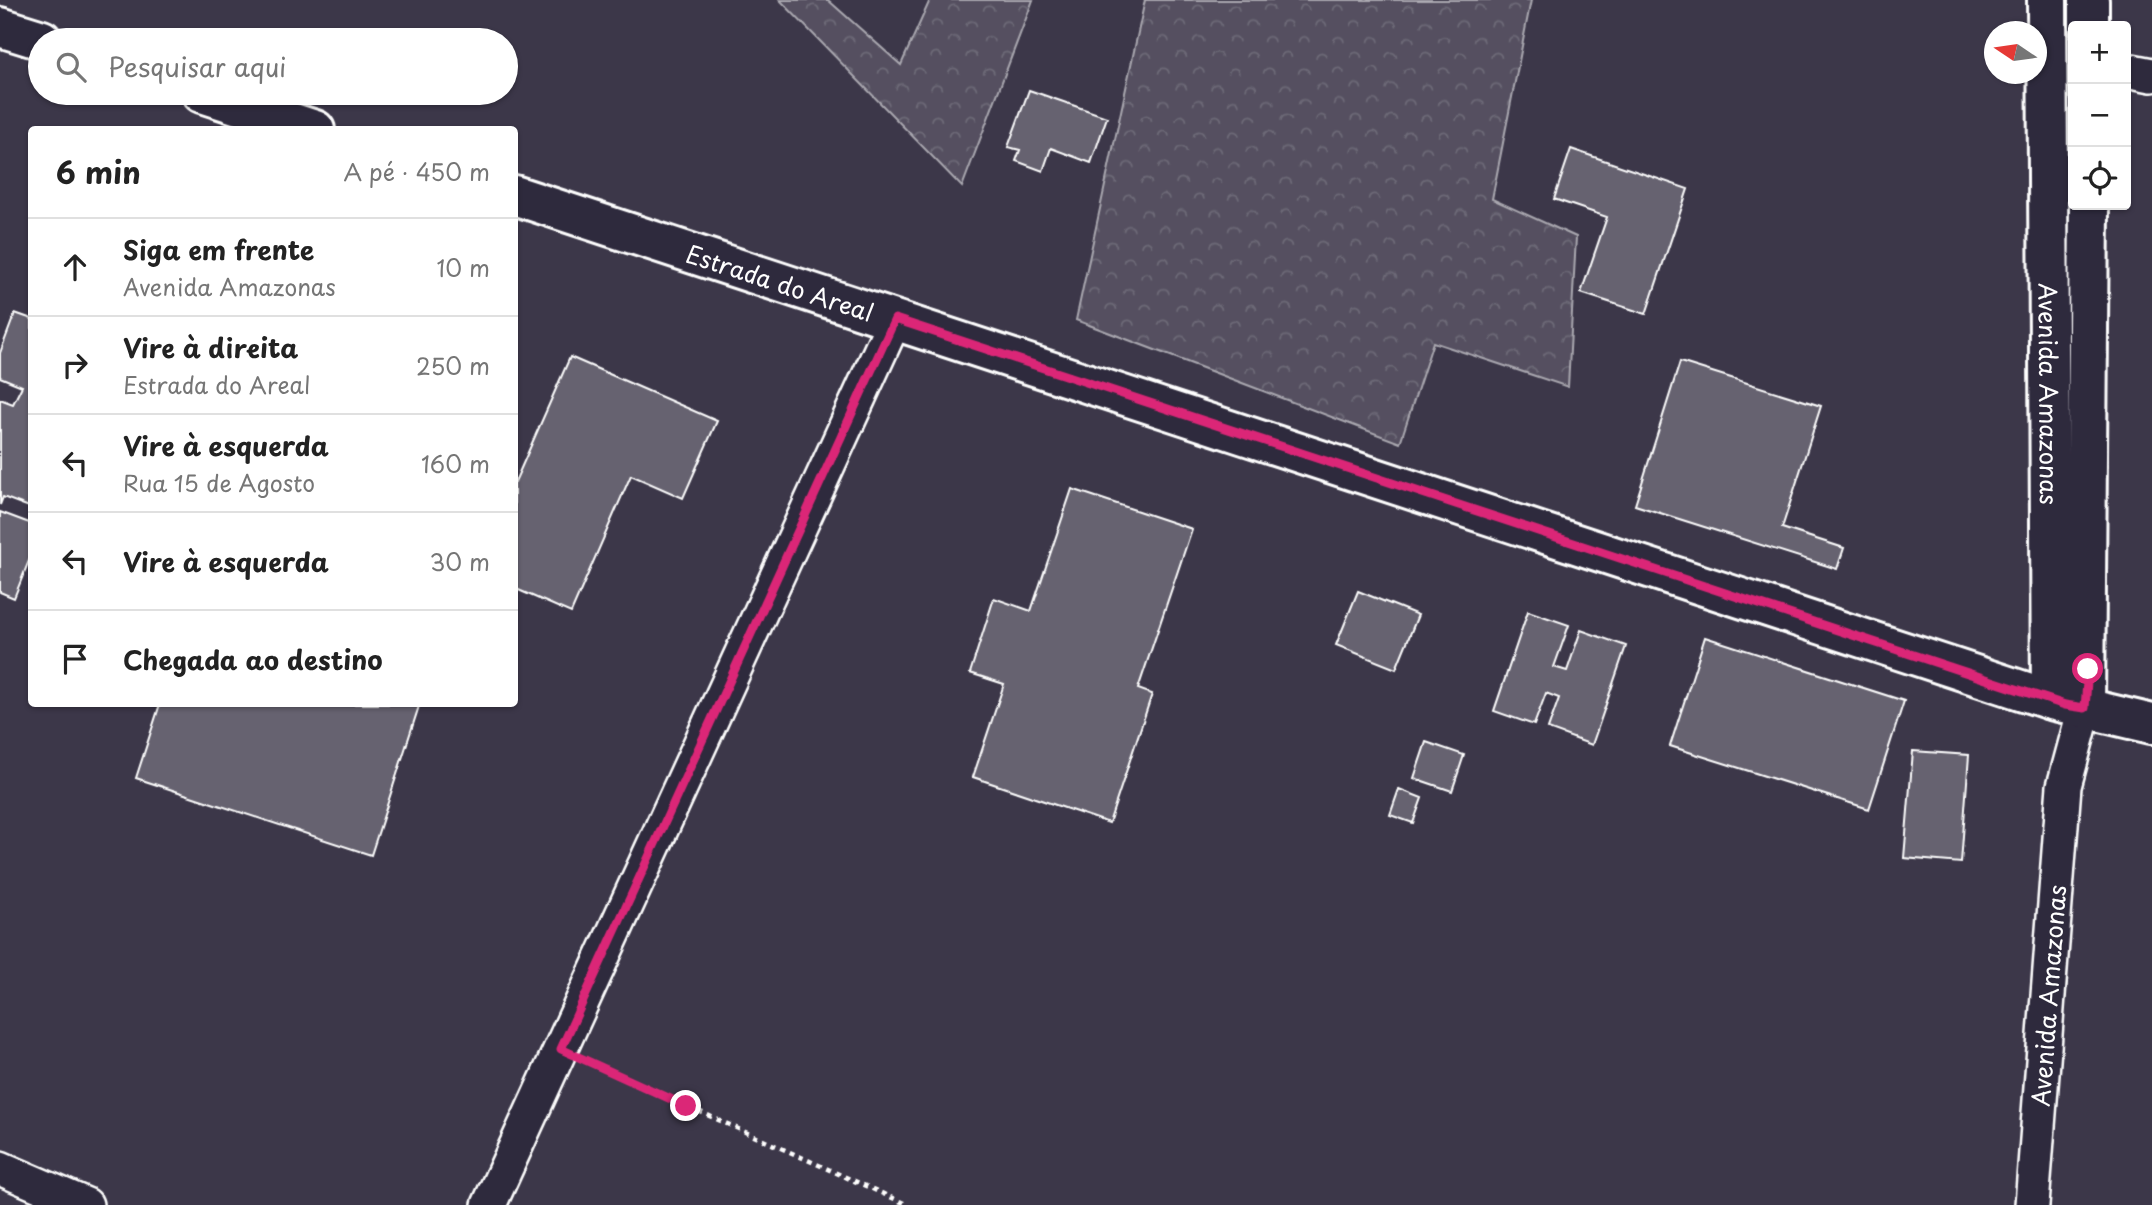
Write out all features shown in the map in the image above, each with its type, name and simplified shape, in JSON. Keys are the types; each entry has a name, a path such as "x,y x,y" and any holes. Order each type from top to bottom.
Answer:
{"street":[{"name":"Avenida Amazonas","path":"2047,0 2068,704"},
{"path":"2089,21 2090,0"},
{"path":"0,27 28,36"},
{"path":"2131,70 2152,75"},
{"path":"239,105 303,126"},
{"name":"Estrada do Areal","path":"518,196 2068,704 2152,723"},
{"name":"Avenida Amazonas","path":"2032,1205 2064,786 2089,210"},
{"path":"489,1205 895,319"},
{"path":"0,1168 86,1205"}],"path":[{"path":"561,1049 908,1205"}],"green space":[{"path":"780,0 828,0 901,65 930,0 1033,0 962,187"},
{"path":"1145,0 1531,0 1492,199 1576,237 1568,387 1433,342 1400,443 1076,320"}],"building":[{"path":"1029,90 1107,117 1091,163 1051,148 1043,171 1016,161 1020,150 1008,147"},
{"path":"1571,149 1688,189 1646,314 1581,293 1607,217 1554,199"},
{"path":"15,313 28,318 28,506 3,497 0,505 0,399 13,404 22,386 0,377 0,353"},
{"path":"570,357 717,421 683,498 631,475 571,613 518,590 518,475"},
{"path":"1680,362 1821,406 1782,528 1844,548 1837,569 1635,505"},
{"path":"1072,489 1192,529 1138,689 1152,694 1109,823 973,777 1004,684 970,673 994,598 1031,611"},
{"path":"0,512 28,522 28,563 14,598 0,592"},
{"path":"1358,591 1418,615 1396,669 1336,645"},
{"path":"1528,611 1569,625 1554,667 1567,671 1581,630 1626,646 1592,745 1548,729 1559,698 1546,693 1534,725 1494,711"},
{"path":"1705,637 1904,701 1869,809 1670,746"},
{"path":"159,707 419,707 371,855 136,778"},
{"path":"1426,742 1464,755 1452,791 1414,778"},
{"path":"1913,751 1969,755 1961,863 1904,858"},
{"path":"1399,789 1422,798 1413,823 1390,815"}],"route":[{"path":"686,1106 561,1049 895,319 2065,705 2085,708 2088,669"}]}
